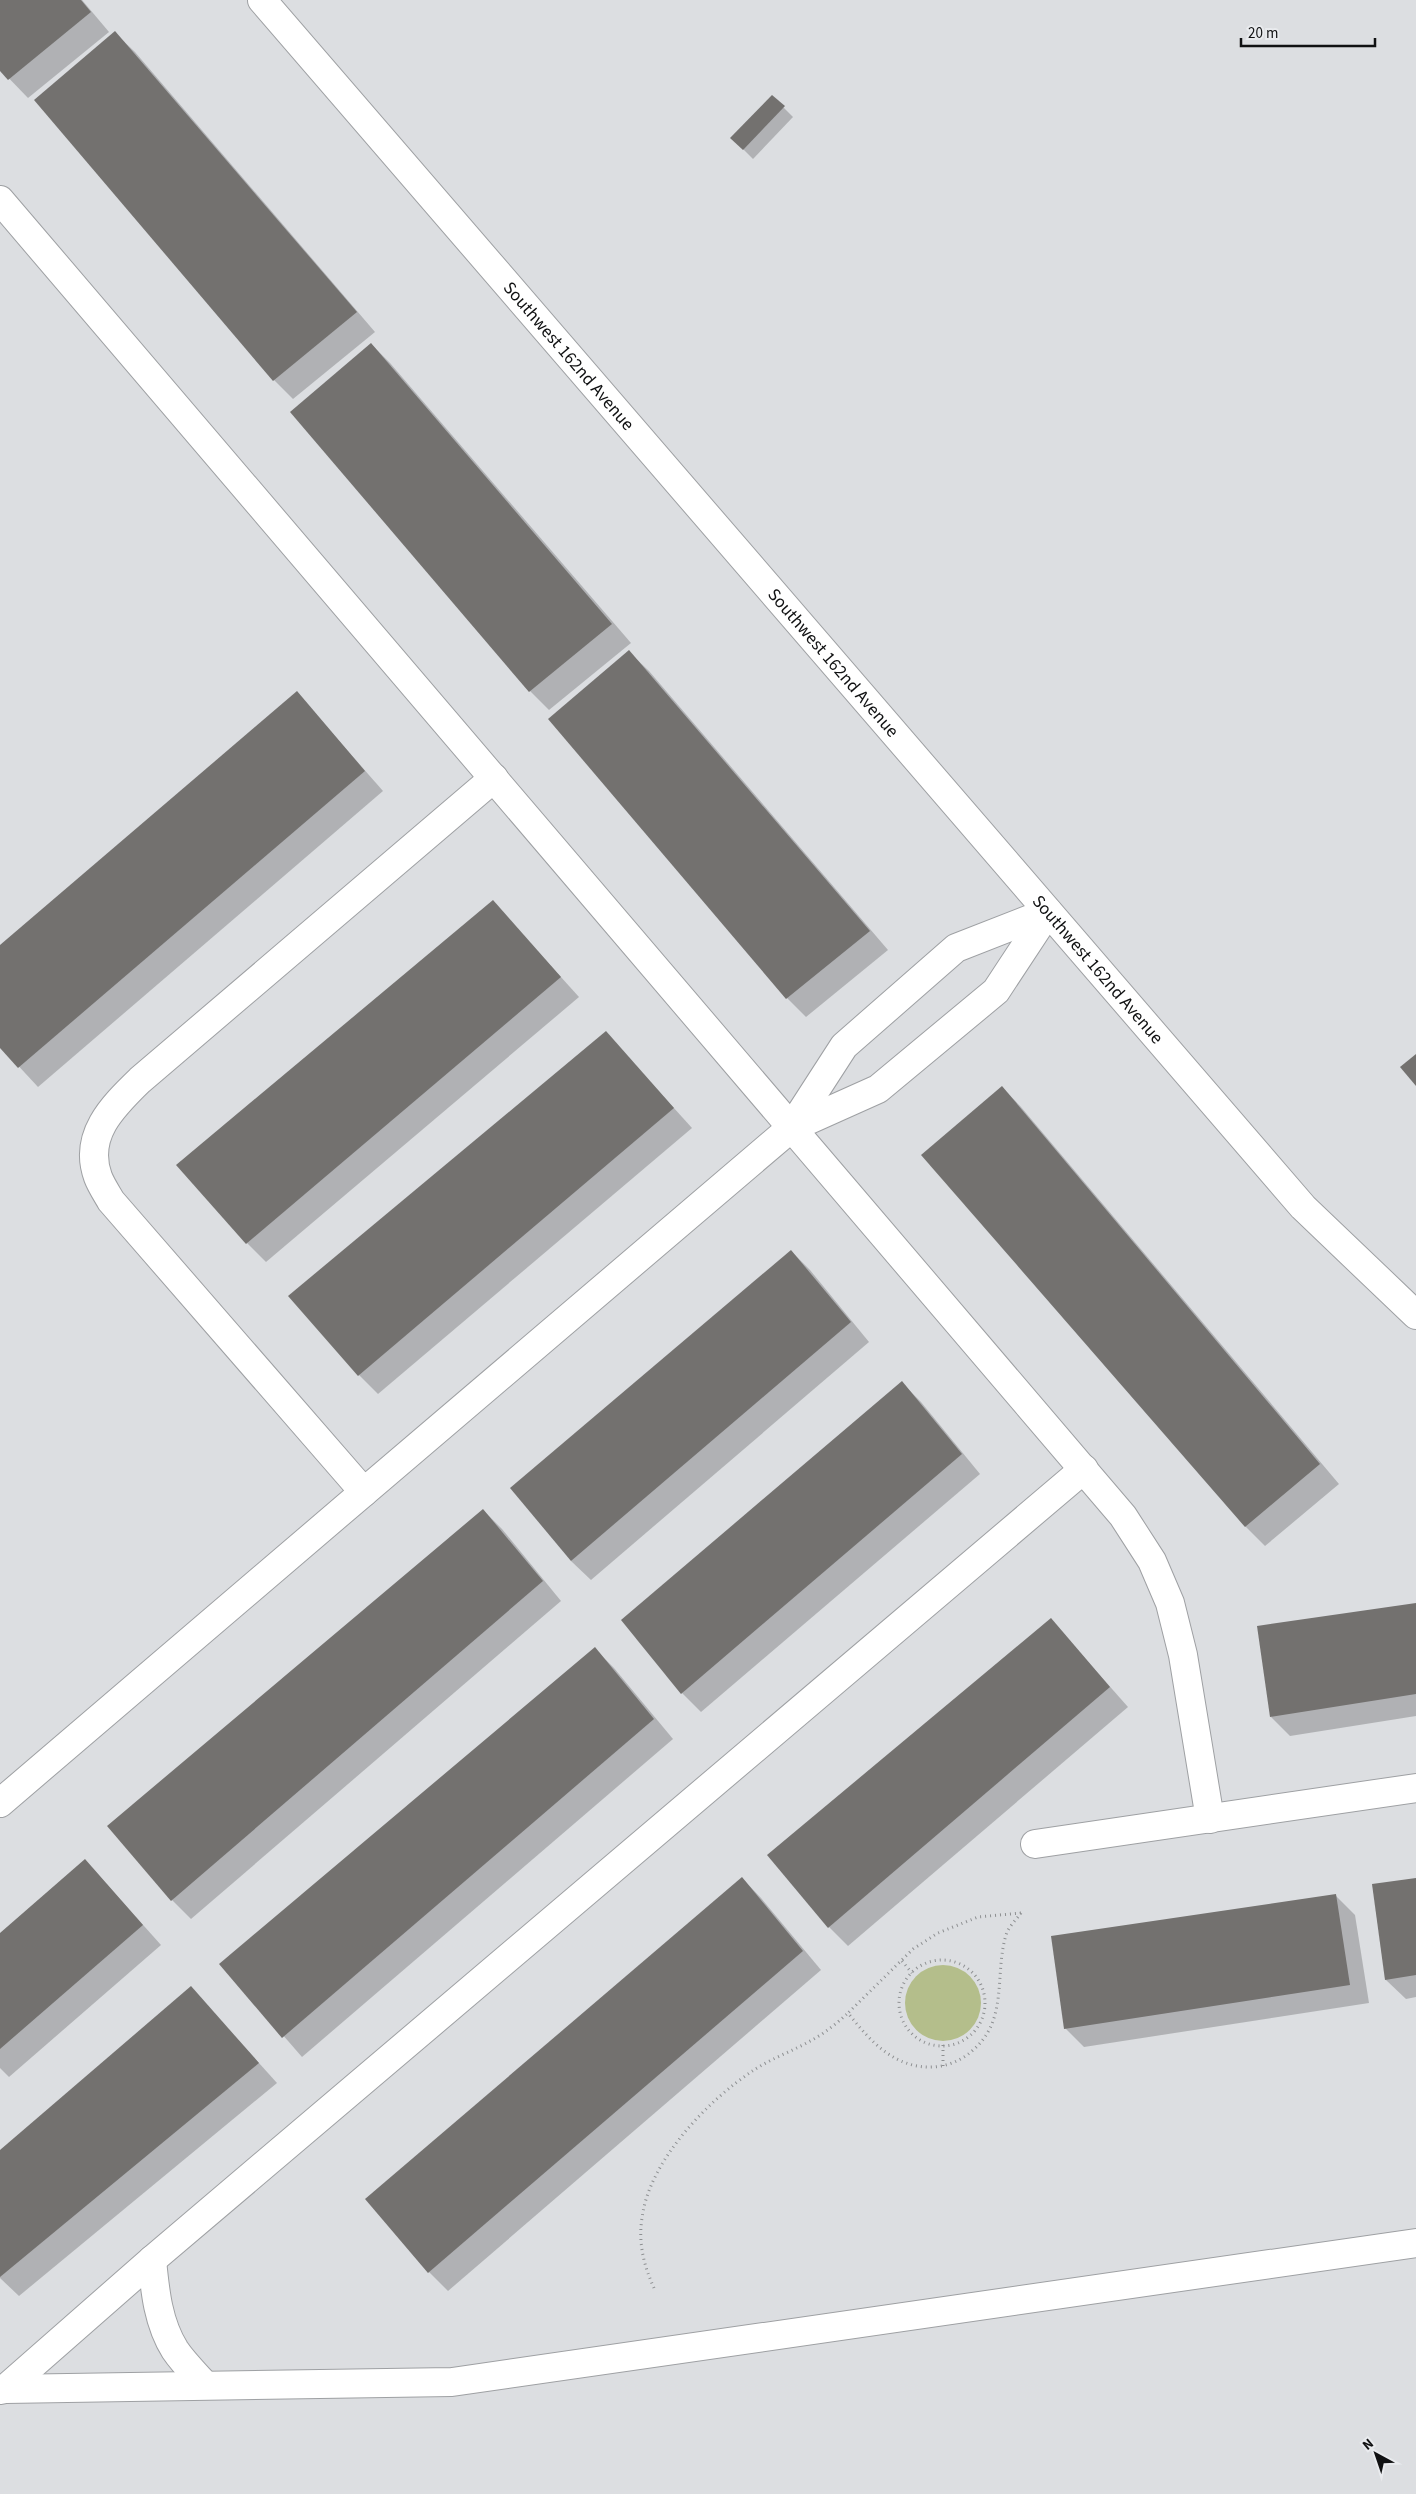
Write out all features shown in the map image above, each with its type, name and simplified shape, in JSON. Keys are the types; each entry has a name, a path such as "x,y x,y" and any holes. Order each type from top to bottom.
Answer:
{"street":[{"name":"Southwest 162nd Avenue","path":"262,0 1303,1206 1416,1315"},
{"path":"0,200 1123,1516 1152,1561 1170,1603 1183,1655 1210,1819"},
{"path":"364,1492 112,1201 98,1178 92,1151 99,1127 117,1102 140,1080 494,778"},
{"path":"791,1128 844,1046 956,948 1048,912"},
{"path":"0,1803 791,1128 878,1089 996,991 1048,912"},
{"path":"2,2389 1084,1469"},
{"path":"1035,1844 1416,1788"},
{"path":"2,2389 452,2382 1416,2242"},
{"path":"152,2260 162,2322 175,2350 205,2385"}],"path":[{"path":"654,2288 641,2250 642,2218 649,2190 677,2144 700,2115 725,2092 754,2070 828,2030 914,1949 949,1927 978,1916 1021,1913 1007,1933 1002,1958 998,2008 990,2030 968,2054 944,2066 919,2067 898,2061 875,2044 848,2013"},
{"path":"946,1960 966,1967 981,1983 985,2003 984,2014 973,2033 964,2040 943,2046 926,2043 917,2037 904,2023 900,2013 900,1994 903,1984 912,1973 925,1963 946,1960"},
{"path":"902,1961 912,1973"},
{"path":"943,2046 944,2066"}],"green space":[{"path":"936,1965 950,1965 964,1971 975,1982 981,1996 978,2018 970,2030 950,2041 936,2041 922,2035 911,2024 905,2010 905,1996 911,1982 922,1971"}],"building":[{"path":"0,0 81,0 91,12 8,80 0,71"},
{"path":"115,31 357,312 273,381 34,100"},
{"path":"772,95 785,106 743,150 730,138"},
{"path":"371,343 612,624 529,692 290,412"},
{"path":"629,650 870,931 786,999 548,719"},
{"path":"297,691 365,771 18,1068 0,1048 0,945"},
{"path":"493,900 561,977 246,1244 176,1165"},
{"path":"606,1031 674,1108 358,1376 288,1296"},
{"path":"1416,1054 1416,1086 1400,1067"},
{"path":"1002,1086 1320,1464 1245,1527 921,1155"},
{"path":"791,1250 851,1322 571,1561 510,1488"},
{"path":"902,1381 962,1454 681,1694 621,1620"},
{"path":"483,1509 543,1581 171,1901 107,1826"},
{"path":"1416,1603 1416,1694 1270,1717 1257,1626"},
{"path":"1051,1618 1110,1687 828,1928 767,1855"},
{"path":"595,1647 654,1719 282,2038 219,1964"},
{"path":"85,1859 143,1925 0,2049 0,1933"},
{"path":"742,1877 803,1951 428,2273 365,2199"},
{"path":"1416,1878 1416,1975 1385,1980 1372,1884"},
{"path":"1336,1894 1350,1985 1064,2029 1051,1936"},
{"path":"191,1986 259,2063 0,2277 0,2150"}]}
